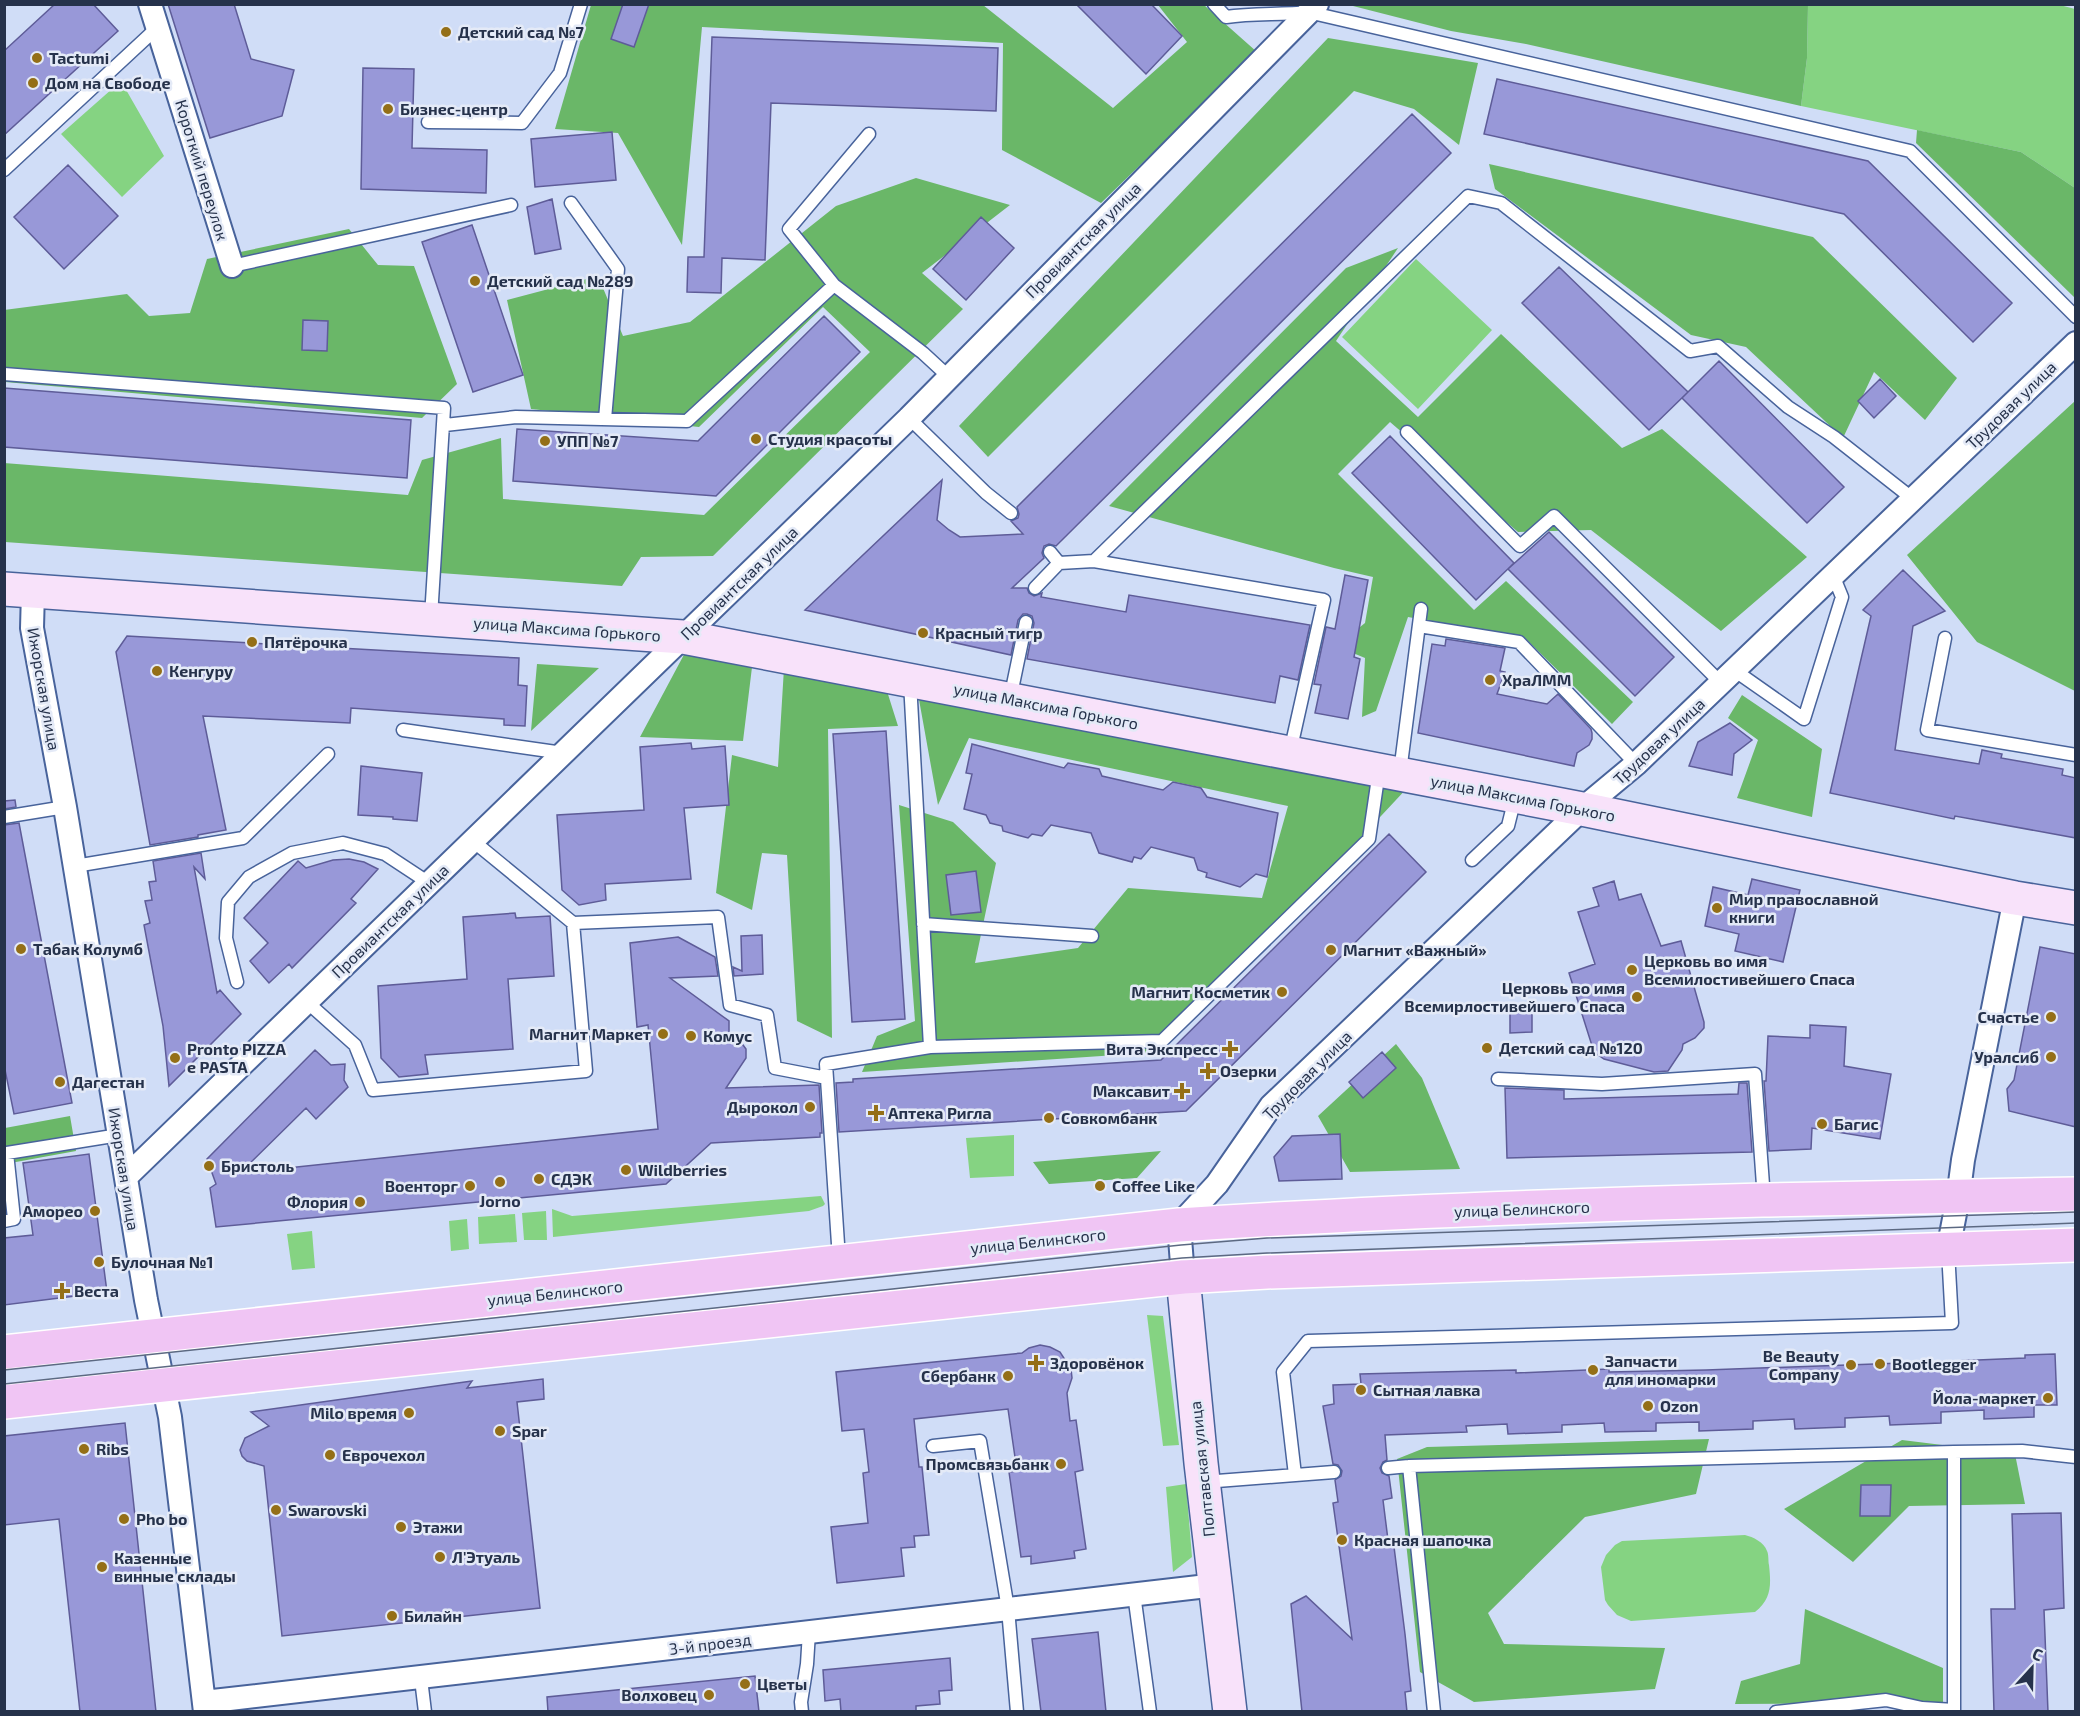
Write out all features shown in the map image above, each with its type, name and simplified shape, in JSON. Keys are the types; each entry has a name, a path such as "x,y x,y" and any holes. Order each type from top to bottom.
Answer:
{"main road":[{"name":"улица Белинского","path":"4,1352 1179,1225 1303,1216 1764,1200 2076,1194"},
{"path":"4,1402 1183,1277 1268,1272 2076,1245"}],"street":[{"name":"Короткий переулок","path":"150,4 232,266"},
{"name":"Провиантская улица","path":"126,1177 909,418 1312,8"},
{"name":"Трудовая улица","path":"1179,1225 1217,1184 1271,1106 1582,808 1636,764 1728,677 2076,343"},
{"name":"улица Максима Горького","path":"19,590 683,637 1582,808 2016,898 2076,908"},
{"name":"Ижорская улица","path":"19,590 32,628 65,807 152,1337 170,1417 205,1707"},
{"path":"1948,1250 1963,1160 2016,898"},
{"name":"Полтавская улица","path":"1179,1225 1203,1482 1230,1712"},
{"name":"3-й проезд","path":"205,1707 421,1678 1216,1585"}],"lane":[{"path":"428,122 522,123 560,73 581,4"},
{"path":"1214,4 1226,16 1252,13 1280,15 1312,8 1910,151 2076,317"},
{"path":"4,170 158,27"},
{"path":"869,134 789,229 834,285 922,353 949,377"},
{"path":"1094,561 1468,196 1501,203 1689,351 1718,346 1788,407 1834,437 1913,499"},
{"path":"571,203 618,269 605,419"},
{"path":"232,266 511,205"},
{"path":"445,425 516,417 687,421 834,285"},
{"path":"4,374 444,408 445,425 431,618"},
{"path":"909,418 986,493 1011,513"},
{"path":"1407,432 1520,546 1554,516 1728,677 1804,719 1842,597 1833,575"},
{"path":"1050,552 1059,563"},
{"path":"1035,588 1059,563 1094,561 1324,600 1290,752"},
{"path":"840,1263 826,1064 930,1047 1162,1041 1369,839 1389,771 1421,609"},
{"path":"1010,700 1026,622"},
{"path":"1419,626 1519,642 1636,764"},
{"path":"1945,638 1927,730 2076,755"},
{"path":"910,681 930,1047"},
{"path":"402,730 563,753"},
{"path":"75,866 243,838 328,754"},
{"path":"1472,860 1508,826 1515,796"},
{"path":"4,817 65,807"},
{"path":"473,841 573,923 718,916 730,1005 767,1015 775,1068 827,1078"},
{"path":"237,982 226,938 228,902 249,877 292,853 343,843 385,854 429,883"},
{"path":"307,1002 355,1045 373,1090 586,1071 573,923"},
{"path":"923,924 1092,936"},
{"path":"1498,1079 1602,1084 1755,1074 1764,1200"},
{"path":"4,1221 14,1219 7,1153 119,1135"},
{"path":"1295,1475 1283,1372 1308,1341 1952,1323 1948,1250"},
{"path":"933,1446 980,1441 1008,1609 1017,1712"},
{"path":"1388,1468 2022,1450 2076,1457"},
{"path":"1776,1712 1886,1700 1922,1708 1954,1711 1954,1452"},
{"path":"1409,1466 1434,1712"},
{"path":"1203,1482 1334,1472"},
{"path":"1134,1594 1150,1712"},
{"path":"800,1708 809,1632"},
{"path":"421,1678 425,1712"}],"green space":[{"path":"2056,4 2075,9 2075,188 2021,152 1801,106 1807,58 1808,5"},
{"path":"591,5 983,5 1113,108 1187,42 1158,5 1204,5 1257,52 1101,203 1002,150 1003,43 702,27 682,245 618,133 555,129"},
{"path":"1808,5 1807,58 1801,106 1526,44 1451,31 1353,6"},
{"path":"1328,38 1478,63 1459,145 1414,109 1354,91 988,457 959,426"},
{"path":"121,81 164,156 122,197 61,134"},
{"path":"1917,130 2021,152 2075,188 2075,298 1916,143"},
{"path":"1489,164 1813,237 1957,378 1925,420 1874,372 1843,438 1746,347 1691,335 1495,189"},
{"path":"916,178 1010,205 922,273 963,309 713,556 641,557 622,586 5,542 4,463 408,495 422,460 501,438 503,499 704,515 870,352 823,307 699,427 531,409 507,300 598,276 623,336 690,322 836,206"},
{"path":"349,229 378,265 414,266 457,384 422,418 5,382 4,310 127,294 149,316 190,313 207,259"},
{"path":"1398,248 1336,341 1418,417 1501,334 1622,448 1662,429 1807,557 1721,631 1591,530 1518,532 1390,422 1338,474 1474,610 1506,581 1633,702 1612,724 1525,638 1408,617 1376,711 1362,717 1365,658 1353,653 1355,631 1365,623 1373,577 1109,506 1346,268"},
{"path":"1416,259 1492,330 1418,409 1342,337"},
{"path":"2075,401 2075,691 1977,642 1907,555"},
{"path":"687,649 753,659 743,741 640,737"},
{"path":"537,664 599,668 531,731"},
{"path":"784,668 886,688 898,726 828,729 832,1038 797,1021 787,855 762,853 752,910 716,893 732,755 778,767"},
{"path":"918,694 1409,786 1161,1052 862,1072 877,1036 915,1021 899,805 953,822 996,863 975,963 1078,948 1128,888 1262,898 1288,806 969,738 938,805"},
{"path":"1742,695 1822,749 1812,817 1737,798 1758,740 1728,718"},
{"path":"1396,1044 1422,1078 1460,1169 1350,1172 1318,1116"},
{"path":"70,1116 76,1151 5,1164 5,1128"},
{"path":"1014,1135 1014,1176 970,1178 966,1138"},
{"path":"1161,1151 1137,1178 1049,1184 1033,1162"},
{"path":"821,1196 825,1204 809,1211 553,1237 552,1209 572,1216"},
{"path":"546,1211 547,1240 524,1240 522,1213"},
{"path":"515,1214 517,1242 479,1244 478,1217"},
{"path":"467,1219 469,1249 451,1251 449,1221"},
{"path":"312,1231 315,1268 292,1270 287,1234"},
{"path":"1147,1315 1163,1316 1179,1445 1163,1446"},
{"path":"1709,1439 1696,1494 1585,1517 1488,1613 1504,1644 1665,1648 1655,1689 1474,1702 1420,1672 1397,1459 1427,1447"},
{"path":"1902,1440 2015,1454 2025,1504 1909,1506 1853,1562 1784,1509"},
{"path":"1186,1484 1192,1557 1173,1572 1166,1487"},
{"path":"1745,1535 1761,1543 1768,1554 1769,1591 1765,1602 1755,1612 1631,1621 1617,1615 1605,1600 1601,1567 1606,1555 1622,1541"},
{"path":"1805,1609 1943,1668 1943,1703 1735,1704 1741,1681 1800,1664"}],"building":[{"name":"Дом на Свободе","path":"55,4 93,4 118,31 4,135 4,51"},
{"path":"168,4 234,4 251,59 294,70 282,116 210,138"},
{"path":"623,4 649,4 634,47 611,39"},
{"path":"1076,4 1151,4 1182,36 1146,74"},
{"path":"712,37 998,48 996,111 771,103 765,260 722,258 721,293 687,292 688,257 704,257"},
{"name":"Бизнес-центр","path":"363,68 414,69 412,148 487,150 486,193 361,189"},
{"path":"1497,79 1868,161 2012,303 1973,342 1844,214 1484,134"},
{"path":"1412,114 1451,153 1056,546 1049,544 1044,546 1042,553 1044,558 1012,588 1027,588 1034,596 1042,593 1041,597 1126,612 1129,595 1310,625 1298,680 1280,676 1275,703 1027,659 1034,623 1032,616 1027,614 1023,614 1018,620 1011,655 805,610 942,480 937,520 949,530 960,537 1023,534 1011,521 1018,518 1017,507"},
{"path":"612,132 616,180 535,187 531,139"},
{"path":"68,165 118,216 64,269 14,217"},
{"path":"552,199 561,249 535,254 527,207"},
{"path":"981,217 1014,248 966,300 933,269"},
{"path":"472,225 523,375 473,392 422,242"},
{"path":"1559,267 1688,392 1649,430 1522,303"},
{"path":"824,316 860,352 716,496 513,481 517,429 698,441"},
{"path":"303,320 328,321 327,351 302,350"},
{"path":"1719,361 1844,487 1807,523 1682,398"},
{"path":"1880,379 1896,396 1874,418 1858,401"},
{"path":"4,388 411,420 407,478 4,447"},
{"path":"1390,436 1514,563 1476,600 1352,473"},
{"path":"1549,532 1674,657 1635,696 1508,569"},
{"path":"1903,570 1945,611 1913,626 1895,750 1979,764 1982,750 2002,754 2001,758 2063,769 2062,775 2076,778 2076,838 1955,816 1954,819 1830,793 1871,616 1863,610"},
{"path":"1345,575 1368,580 1354,657 1360,659 1348,719 1315,713 1321,685 1314,684 1326,627 1335,629"},
{"path":"127,636 519,658 518,685 527,686 525,726 504,725 504,719 351,708 350,723 203,716 226,830 150,845 116,652"},
{"path":"1446,639 1505,648 1500,671 1505,672 1497,694 1547,704 1558,694 1591,729 1592,733 1589,745 1577,753 1574,766 1418,733 1432,644 1445,646"},
{"path":"1730,723 1752,740 1734,754 1732,775 1689,766 1698,742"},
{"path":"886,731 905,1019 852,1022 833,734"},
{"path":"691,743 692,749 725,746 729,805 684,808 691,879 605,884 606,900 579,905 562,890 557,815 644,810 640,747"},
{"path":"972,744 1064,768 1068,763 1099,769 1102,776 1163,790 1173,782 1201,788 1207,797 1278,813 1267,877 1256,874 1240,887 1206,877 1207,873 1198,870 1194,858 1151,847 1141,859 1134,857 1132,862 1099,853 1091,833 1051,825 1042,836 1032,834 1028,838 1003,831 1002,826 990,823 986,815 964,809 972,774 966,773"},
{"path":"361,766 422,773 417,821 358,815"},
{"path":"15,800 16,807 4,809 4,801"},
{"path":"19,823 72,1103 14,1114 4,1065 4,825"},
{"path":"1389,834 1426,872 1186,1111 839,1132 836,1083 853,1082 853,1079 1161,1060"},
{"path":"201,853 205,879 194,867 217,993 220,990 241,1014 169,1086 163,1026 144,925 150,923 145,901 152,900 149,882 156,881 153,861"},
{"path":"349,859 364,862 378,869 351,899 356,903 292,968 289,964 269,983 250,961 268,943 244,918 298,861 306,868 333,860"},
{"path":"976,871 981,912 951,915 946,875"},
{"path":"1752,879 1800,890 1783,962 1735,951 1739,934 1705,926 1713,887 1748,895"},
{"name":"Церковь во имя Всемирлостивейшего Спаса","path":"1614,881 1619,900 1641,894 1661,946 1681,941 1704,1028 1695,1038 1683,1044 1682,1050 1668,1071 1654,1072 1604,1059 1594,1052 1569,973 1595,964 1578,912 1599,906 1593,888"},
{"path":"515,913 516,918 550,916 554,976 508,979 513,1049 425,1055 428,1074 399,1077 381,1058 378,986 467,979 463,917"},
{"path":"762,935 763,974 734,976 733,967 742,971 741,936"},
{"path":"678,937 715,957 718,976 670,978 729,1021 729,1040 743,1045 746,1049 746,1058 726,1088 819,1085 822,1133 820,1137 711,1143 666,1184 216,1227 210,1188 216,1184 207,1159 315,1050 331,1065 345,1064 344,1080 348,1087 316,1119 306,1108 240,1173 658,1129 648,1025 637,1027 630,943"},
{"name":"Счастье","path":"2040,947 2076,954 2076,1127 2009,1111 2007,1089 2014,1080"},
{"path":"1510,1008 1532,1008 1532,1032 1510,1033"},
{"path":"1810,1025 1846,1027 1844,1066 1891,1074 1880,1139 1812,1128 1811,1149 1769,1151 1764,1081 1766,1081 1768,1036 1810,1038"},
{"path":"1382,1052 1396,1068 1363,1098 1349,1082"},
{"path":"1739,1083 1747,1083 1752,1152 1507,1158 1505,1088 1564,1090 1564,1099 1738,1094"},
{"path":"1340,1134 1342,1179 1279,1181 1274,1157 1292,1136"},
{"path":"89,1154 107,1292 4,1305 4,1238 33,1235 23,1163"},
{"path":"1040,1345 1060,1352 1071,1369 1072,1378 1067,1393 1070,1421 1076,1420 1083,1470 1075,1472 1086,1549 1074,1551 1075,1558 1031,1564 1031,1556 1021,1557 1009,1472 1017,1471 1008,1409 914,1419 929,1535 914,1536 915,1547 901,1548 904,1576 837,1583 831,1527 868,1523 863,1473 869,1472 864,1429 842,1431 836,1372 1022,1353"},
{"path":"2055,1354 2057,1405 2034,1405 2034,1417 1984,1419 1984,1410 1941,1412 1941,1423 1890,1425 1889,1416 1845,1418 1845,1427 1795,1429 1794,1419 1753,1421 1753,1429 1699,1431 1699,1422 1656,1423 1656,1431 1605,1432 1604,1423 1562,1425 1562,1432 1508,1434 1507,1424 1466,1426 1467,1432 1385,1435 1387,1460 1380,1468 1382,1473 1389,1476 1392,1498 1383,1500 1388,1540 1393,1539 1405,1634 1411,1691 1405,1692 1407,1712 1302,1712 1291,1604 1306,1596 1352,1639 1333,1503 1338,1502 1335,1480 1341,1476 1342,1471 1338,1465 1333,1464 1323,1406 1334,1404 1333,1385 1361,1384 1360,1374 1516,1370 1516,1373 1609,1369 1609,1372 1706,1370 2025,1358 2025,1355"},
{"name":"Этажи","path":"543,1379 544,1399 517,1402 540,1608 282,1636 264,1466 247,1461 240,1450 245,1438 269,1426 251,1412 472,1381 467,1388"},
{"name":"Казенные винные склады","path":"125,1423 156,1712 80,1712 59,1519 4,1525 4,1436"},
{"path":"1861,1485 1891,1485 1890,1516 1860,1516"},
{"path":"2061,1513 2064,1608 2044,1610 2048,1712 1994,1712 1991,1609 2015,1609 2012,1514"},
{"path":"1098,1632 1106,1712 1041,1712 1032,1639"},
{"path":"950,1658 952,1690 939,1691 940,1704 916,1706 916,1712 841,1712 840,1699 825,1701 823,1670"},
{"path":"755,1676 759,1712 548,1712 547,1697"}],"tram line":[{"path":"4,1370 1181,1245 1267,1238 2076,1212"},
{"path":"4,1384 1182,1258 2076,1223"}],"place":[{"name":"Детский сад №7","path":"446,32"},
{"name":"Tactumi","path":"37,58"},
{"name":"Дом на Свободе","path":"33,83"},
{"name":"Бизнес-центр","path":"388,109"},
{"name":"Детский сад №289","path":"475,281"},
{"name":"Студия красоты","path":"756,439"},
{"name":"УПП №7","path":"545,441"},
{"name":"Красный тигр","path":"923,633"},
{"name":"Пятёрочка","path":"252,642"},
{"name":"Кенгуру","path":"157,671"},
{"name":"ХраЛММ","path":"1490,680"},
{"name":"Мир православной книги","path":"1717,908"},
{"name":"Табак Колумб","path":"21,949"},
{"name":"Магнит «Важный»","path":"1331,950"},
{"name":"Церковь во имя Всемилостивейшего Спаса","path":"1632,970"},
{"name":"Магнит Косметик","path":"1282,992"},
{"name":"Церковь во имя Всемирлостивейшего Спаса","path":"1637,997"},
{"name":"Счастье","path":"2051,1017"},
{"name":"Магнит Маркет","path":"663,1034"},
{"name":"Комус","path":"691,1036"},
{"name":"Детский сад №120","path":"1487,1048"},
{"name":"Вита Экспресс","path":"1230,1049"},
{"name":"Уралсиб","path":"2051,1057"},
{"name":"Pronto PIZZA e PASTA","path":"175,1058"},
{"name":"Озерки","path":"1208,1071"},
{"name":"Дагестан","path":"60,1082"},
{"name":"Максавит","path":"1182,1091"},
{"name":"Дырокол","path":"810,1107"},
{"name":"Аптека Ригла","path":"876,1113"},
{"name":"Совкомбанк","path":"1049,1118"},
{"name":"Багис","path":"1822,1124"},
{"name":"Бристоль","path":"209,1166"},
{"name":"Wildberries","path":"626,1170"},
{"name":"СДЭК","path":"539,1179"},
{"name":"Jorno","path":"500,1182"},
{"name":"Военторг","path":"470,1186"},
{"name":"Coffee Like","path":"1100,1186"},
{"name":"Флория","path":"360,1202"},
{"name":"Аморео","path":"95,1211"},
{"name":"Булочная №1","path":"99,1262"},
{"name":"Веста","path":"62,1291"},
{"name":"Здоровёнок","path":"1036,1363"},
{"name":"Bootlegger","path":"1880,1364"},
{"name":"Be Beauty Company","path":"1851,1365"},
{"name":"Запчасти для иномарки","path":"1593,1370"},
{"name":"Сбербанк","path":"1008,1376"},
{"name":"Сытная лавка","path":"1361,1390"},
{"name":"Йола-маркет","path":"2048,1398"},
{"name":"Ozon","path":"1648,1406"},
{"name":"Milo время","path":"409,1413"},
{"name":"Spar","path":"500,1431"},
{"name":"Ribs","path":"84,1449"},
{"name":"Еврочехол","path":"330,1455"},
{"name":"Промсвязьбанк","path":"1061,1464"},
{"name":"Swarovski","path":"276,1510"},
{"name":"Pho bo","path":"124,1519"},
{"name":"Этажи","path":"401,1527"},
{"name":"Красная шапочка","path":"1342,1540"},
{"name":"Л'Этуаль","path":"440,1557"},
{"name":"Казенные винные склады","path":"102,1567"},
{"name":"Билайн","path":"392,1616"},
{"name":"Цветы","path":"745,1684"},
{"name":"Волховец","path":"709,1695"}]}
